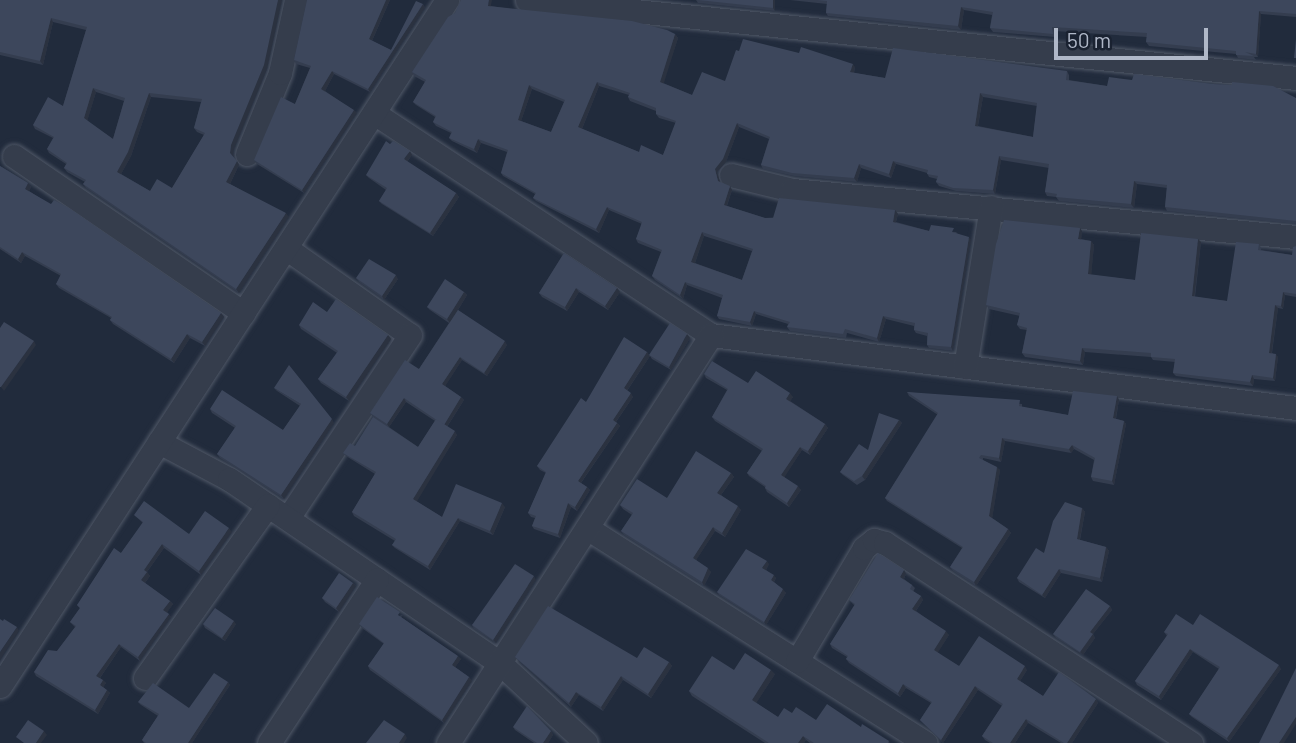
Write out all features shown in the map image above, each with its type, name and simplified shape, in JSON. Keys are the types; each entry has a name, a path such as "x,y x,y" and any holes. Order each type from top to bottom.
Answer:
{"street":[{"path":"247,154 280,74 296,0"},
{"path":"0,686 447,0"},
{"path":"527,0 1296,78"},
{"path":"374,113 711,335 1296,408"},
{"path":"14,156 243,313"},
{"path":"731,175 792,190 1296,237"},
{"path":"965,367 991,207"},
{"path":"286,248 410,335 288,518"},
{"path":"449,743 711,335"},
{"path":"159,442 229,479 500,663 586,743"},
{"path":"145,678 268,505"},
{"path":"587,528 926,743"},
{"path":"797,661 864,548 874,540 885,543 1191,743"},
{"path":"269,743 377,579"}],"building":[{"path":"0,0 278,0 264,65 231,145 230,153 237,161 226,182 286,213 236,289 83,184 86,180 64,168 67,163 47,149 54,137 33,125 48,97 63,106 87,27 51,18 40,61 0,52","holes":["93,88 125,98 113,139 84,118","149,93 202,99 194,128 205,133 172,188 157,179 150,191 117,172 128,152"]},
{"path":"307,0 386,0 369,39 391,50 416,1 423,4 368,89 332,71 321,89 354,110 302,190 254,160 281,97 295,104 311,66 294,60"},
{"path":"461,0 489,0 488,6 632,21 667,30 675,34 660,82 692,95 702,72 725,81 736,50 739,51 743,39 799,53 801,47 853,64 850,72 885,78 893,48 1067,71 1066,80 1107,86 1109,77 1132,80 1134,74 1213,84 1232,85 1232,82 1273,86 1296,98 1296,221 1165,207 1167,185 1134,181 1131,204 1056,197 1057,194 1045,192 1049,164 999,156 993,190 953,188 936,182 938,176 927,174 928,170 893,161 889,174 859,164 854,178 792,173 761,165 770,137 737,123 723,159 715,169 718,181 730,186 724,205 765,218 773,218 779,198 895,210 893,222 929,231 931,225 954,228 952,232 969,237 951,347 927,345 928,333 914,330 915,323 883,316 877,338 845,329 843,334 787,327 790,322 754,311 750,322 717,316 723,295 685,282 680,295 652,276 662,250 636,239 642,222 607,207 596,229 533,198 536,193 501,173 508,150 478,139 474,149 449,138 452,132 433,122 436,116 413,102 426,80 412,72 448,17 455,13","holes":["597,82 630,93 628,97 656,108 656,114 676,121 663,155 641,145 639,152 578,127","529,85 565,100 551,132 518,120","980,93 1037,103 1033,137 975,126","702,232 753,249 742,280 691,262"]},
{"path":"698,0 773,0 773,8"},
{"path":"817,0 1296,0 1296,14 1259,11 1256,54 1245,52 1254,56 1236,55 1236,51 1146,42 1147,33 1052,27 1053,34 990,28 993,12 961,7 958,26 826,13 827,1"},
{"path":"386,141 390,144 393,141 410,151 404,159 456,193 430,233 379,201 387,188 366,175"},
{"path":"0,166 28,183 25,189 51,204 54,200 69,208 221,313 202,342 187,334 171,359 110,320 112,317 56,284 61,274 22,252 18,259 0,247"},
{"path":"1004,220 1080,228 1078,239 1091,241 1088,274 1135,280 1141,233 1198,239 1192,296 1227,301 1236,242 1259,244 1258,250 1292,255 1293,247 1296,246 1296,294 1283,292 1281,306 1275,305 1269,353 1276,354 1273,378 1252,375 1250,382 1173,373 1175,359 1151,357 1151,353 1082,348 1080,361 1022,353 1027,328 1017,325 1020,313 986,305 996,244"},
{"path":"564,253 617,288 605,306 576,288 565,307 539,293"},
{"path":"369,259 396,275 382,296 356,278"},
{"path":"445,279 464,292 447,319 427,307"},
{"path":"336,299 388,335 346,397 318,379 338,351 299,325 313,302 327,312"},
{"path":"458,310 505,341 484,373 460,357 442,384 461,397 444,425 404,398 387,424 370,413 405,360 419,369"},
{"path":"4,322 34,341 0,387 0,328"},
{"path":"670,323 687,334 669,367 649,355"},
{"path":"624,337 647,352 624,388 631,393 613,420 617,423 578,481 587,487 575,507 568,503 558,534 532,526 536,516 528,513 546,472 537,466 581,398 586,402"},
{"path":"712,361 748,383 756,371 790,393 786,399 825,424 808,451 800,447 781,475 798,486 787,503 747,473 763,449 712,417 728,389 704,374"},
{"path":"289,365 332,419 281,495 217,454 236,426 210,409 222,390 283,430 301,404 274,388"},
{"path":"1073,391 1117,396 1113,418 1124,421 1112,481 1091,477 1095,458 1072,445 1069,449 1002,438 999,458 981,455 979,458 997,467 989,516 1008,529 974,582 950,567 963,547 885,498 938,413 907,392 1020,400 1019,406 1068,415"},
{"path":"879,413 899,420 862,476 854,481 840,472 859,444 868,450"},
{"path":"373,417 418,447 436,419 455,431 413,499 442,517 456,484 502,503 490,531 458,518 428,566 392,545 396,539 352,512 376,472 343,453 350,443 355,446"},
{"path":"696,451 731,473 717,493 738,506 722,533 713,527 693,558 708,568 702,582 621,531 633,513 620,505 637,479 667,498"},
{"path":"144,501 189,534 205,511 229,528 199,571 162,544 144,570 147,572 141,580 170,601 163,610 169,614 138,657 119,644 96,676 103,680 100,685 107,690 95,710 34,672 48,650 57,651 76,626 70,622 80,608 77,605 114,548 121,553 143,522 134,515"},
{"path":"1065,502 1082,508 1077,539 1106,547 1100,578 1059,569 1042,595 1017,578 1036,548 1044,553 1053,521"},
{"path":"746,549 767,561 762,568 774,575 771,580 783,589 764,622 717,592"},
{"path":"878,553 904,570 900,577 912,585 910,589 921,596 912,609 946,631 934,650 959,666 979,636 1025,666 1017,679 1043,696 1059,672 1096,699 1067,743 1026,719 1010,743 993,743 982,736 1003,704 975,686 941,740 920,720 932,702 903,684 898,693 846,659 848,656 830,644 855,604 849,600"},
{"path":"515,564 534,576 493,640 472,625"},
{"path":"339,573 353,583 336,608 322,598"},
{"path":"1086,589 1110,606 1090,632 1093,634 1080,652 1053,634"},
{"path":"377,597 400,612 398,615 458,656 452,665 469,677 442,720 368,666 384,643 359,624"},
{"path":"548,606 637,658 644,647 669,662 648,694 621,676 601,707 576,692 569,703 515,657"},
{"path":"215,608 234,621 222,638 203,624"},
{"path":"1176,614 1193,625 1200,614 1279,665 1227,738 1189,714 1220,667 1190,649 1159,696 1135,681 1168,634 1164,632"},
{"path":"0,619 17,627 0,652"},
{"path":"745,653 771,670 752,700 778,717 784,708 792,713 796,707 816,720 827,704 861,727 862,724 889,741 888,743 814,743 803,736 798,743 769,743 689,691 712,656 734,670"},
{"path":"1296,668 1296,717 1279,743 1259,743"},
{"path":"214,673 228,682 188,743 146,743 142,740 159,714 138,702 153,683 189,708"},
{"path":"527,706 551,731 543,743 537,743 513,727"},
{"path":"28,720 44,731 36,743 24,743 16,737"},
{"path":"384,720 405,734 399,743 366,743"}]}
